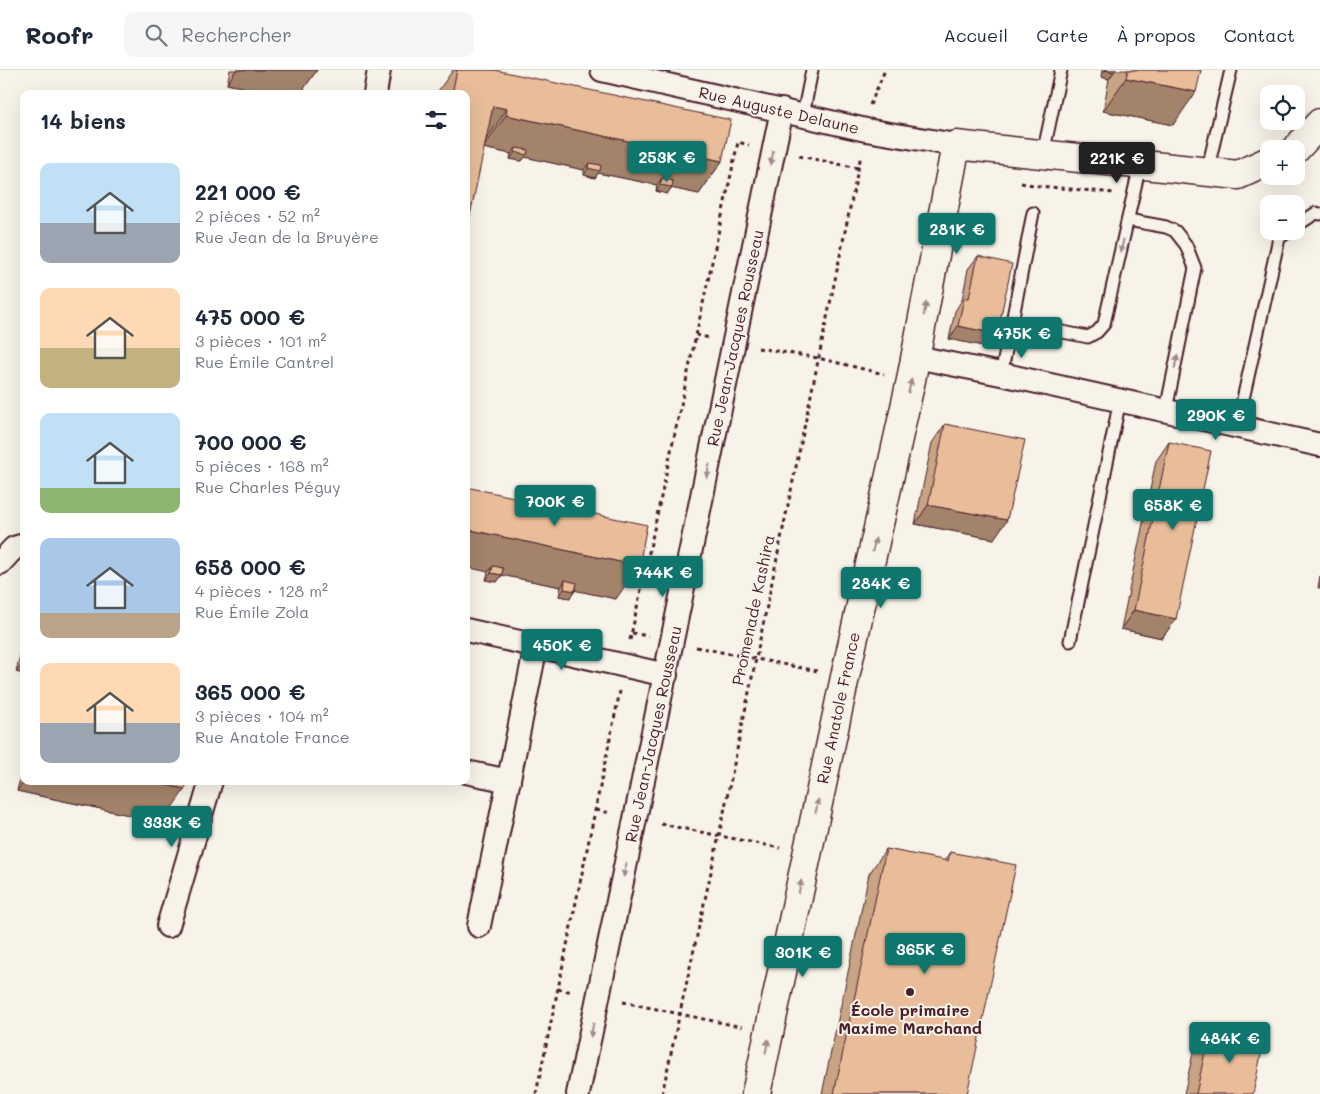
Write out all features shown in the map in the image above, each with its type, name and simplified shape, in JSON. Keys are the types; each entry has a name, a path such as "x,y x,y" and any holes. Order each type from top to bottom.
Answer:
{"street":[{"path":"376,90 379,70"},
{"name":"Rue Auguste Delaune","path":"602,70 803,114 866,130 956,145"},
{"name":"Rue Jean-Jacques Rousseau","path":"578,1094 782,110"},
{"path":"1304,140 1320,123"},
{"path":"956,145 1238,175 1260,165"},
{"name":"Rue Anatole France","path":"756,1094 845,676 914,368 956,145"},
{"path":"914,368 1001,374 1320,444"},
{"path":"0,562 14,548 20,546"},
{"path":"470,631 666,675"},
{"path":"479,926 536,646"},
{"path":"470,773 509,781"},
{"path":"168,926 210,785"}],"lane":[{"path":"803,114 812,70"},
{"path":"1043,154 1061,70"},
{"path":"1207,172 1231,70"},
{"path":"1012,322 1088,337 1097,332 1104,324 1140,164"},
{"path":"1001,374 1033,213"},
{"path":"1305,220 1316,213 1320,214"},
{"path":"1128,220 1166,227 1175,231 1186,245 1195,268 1166,410"},
{"path":"1237,426 1279,240"},
{"path":"1070,641 1120,400"}],"path":[{"name":"Promenade Kashira","path":"662,1094 681,1014 756,660 866,130 870,100 885,70"},
{"path":"536,1094 632,633 738,142 753,145"},
{"path":"790,154 858,168"},
{"path":"696,335 818,358 914,368"},
{"path":"632,633 756,660 845,676"},
{"path":"596,810 808,854"},
{"path":"558,989 770,1033"}],"building":[{"path":"457,70 495,70 731,120 722,161 506,115 507,109 493,106 470,216 470,90 453,90"},
{"path":"1128,70 1201,70 1196,92 1126,78"},
{"path":"516,148 528,150 527,155 515,152"},
{"path":"589,163 601,165 600,171 588,168"},
{"path":"662,178 673,181 672,187 660,185"},
{"path":"978,256 1012,264 997,334 958,326 964,298 969,298"},
{"path":"945,424 1025,440 1007,520 928,505"},
{"path":"1169,442 1211,451 1176,619 1134,610"},
{"path":"470,488 647,525 639,566 470,530"},
{"path":"493,566 503,568 502,575 491,573"},
{"path":"565,580 577,583 575,591 564,589"},
{"path":"166,785 186,785 185,789"},
{"name":"École primaire Maxime Marchand","path":"886,849 948,861 950,852 1016,865 967,1094 834,1094"},
{"path":"1210,1029 1264,1040 1253,1094 1196,1094"}],"place":[{"name":"École primaire Maxime Marchand","path":"910,992"}]}
